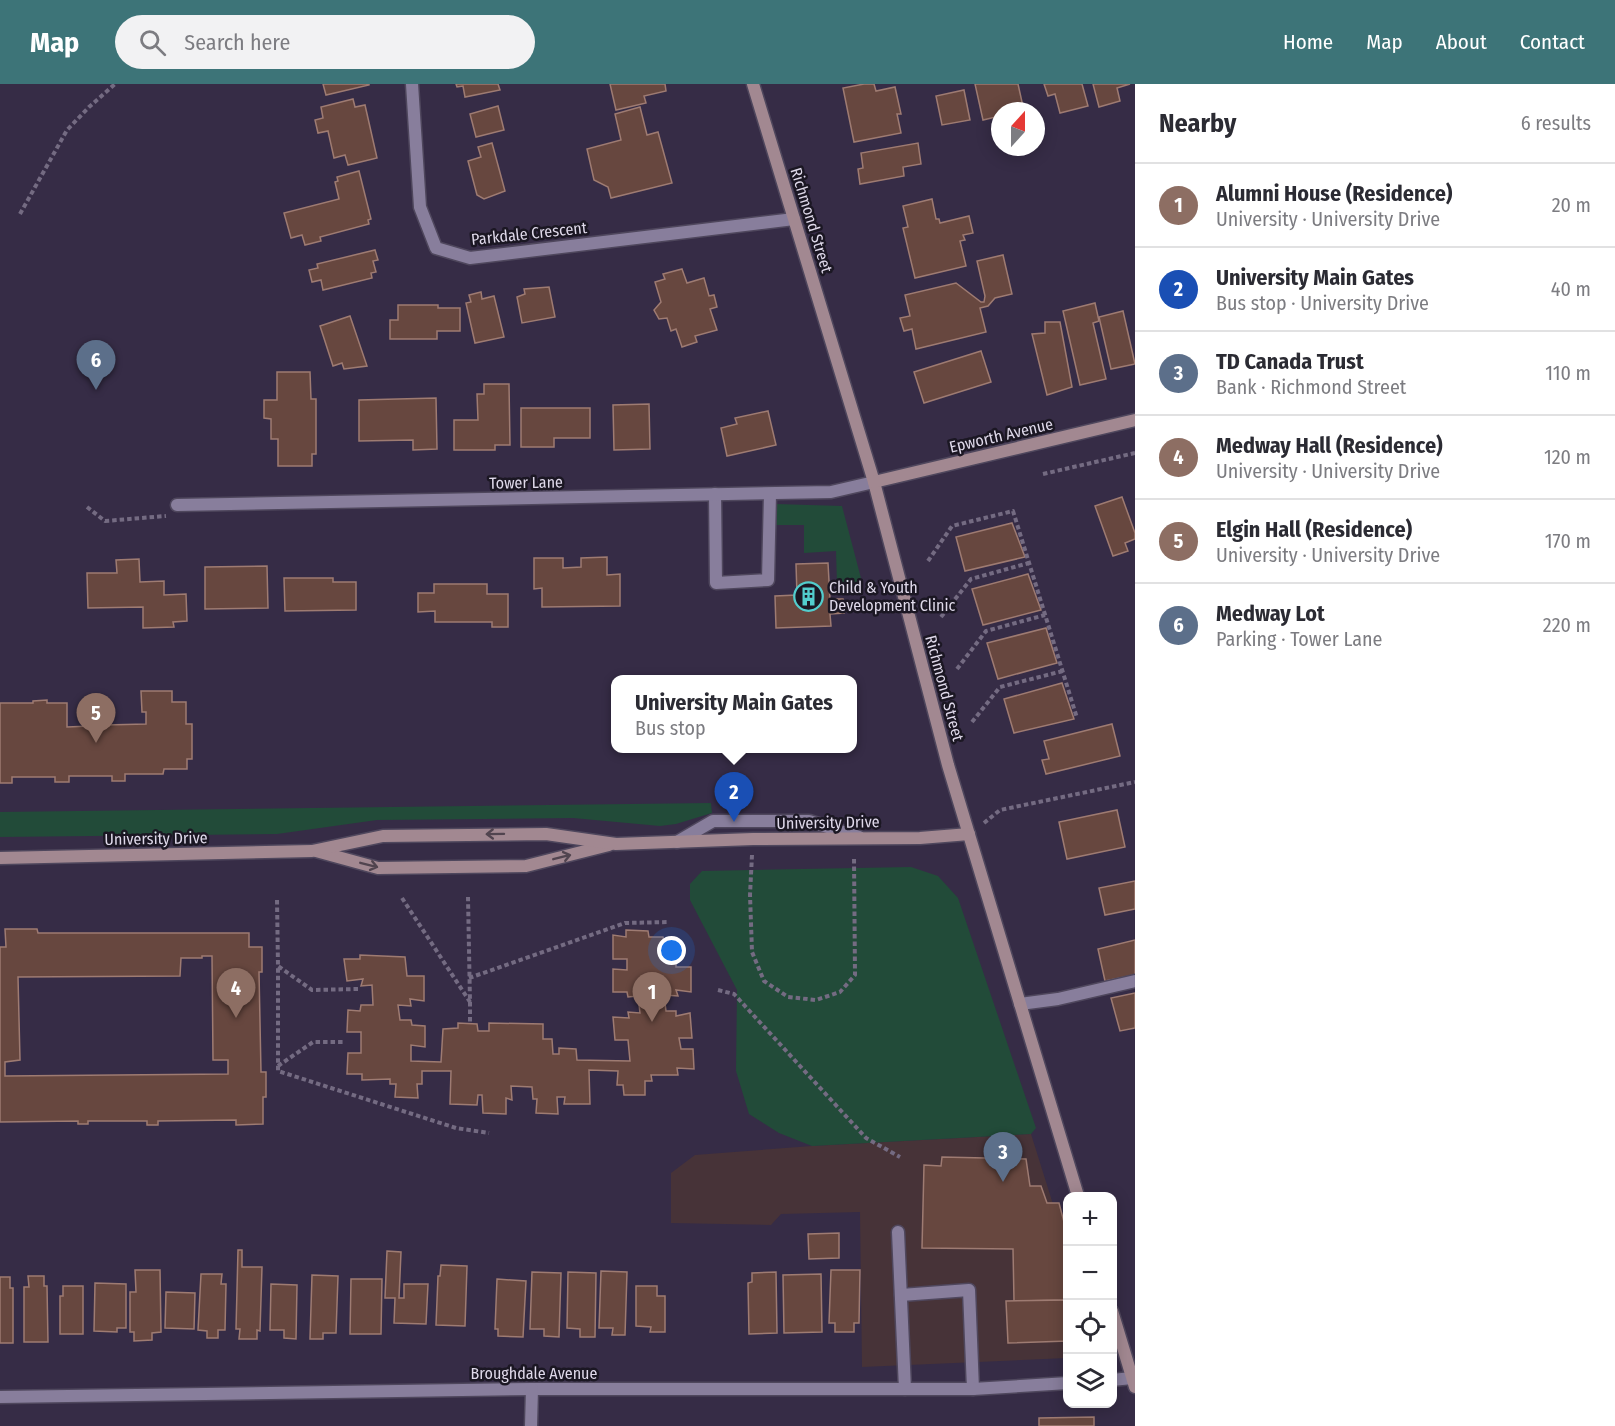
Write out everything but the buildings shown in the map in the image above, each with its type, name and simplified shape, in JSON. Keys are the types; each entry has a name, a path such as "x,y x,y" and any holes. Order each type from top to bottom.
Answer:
{"street":[{"name":"Parkdale Crescent","path":"412,84 420,207 436,248 470,258 794,219"},
{"name":"Richmond Street","path":"753,84 874,482 969,834 1076,1192"},
{"name":"Epworth Avenue","path":"874,482 1135,420"},
{"name":"Tower Lane","path":"177,505 831,492 874,482"},
{"path":"715,495 716,583 768,580 770,494"},
{"path":"677,842 713,821 809,821 857,837"},
{"name":"University Drive","path":"0,858 312,850 383,836 546,834 616,843 857,837 920,838 969,834"},
{"name":"University Drive","path":"312,850 378,868 526,866 616,843"},
{"path":"1020,1004 1058,999 1135,981"},
{"path":"898,1232 905,1389"},
{"path":"901,1295 969,1290 973,1389"},
{"path":"1117,1322 1132,1363 1134,1382 1117,1380"},
{"name":"Broughdale Avenue","path":"0,1396 532,1389 973,1389 1063,1383"},
{"path":"531,1426 532,1389"}],"path":[{"path":"20,214 67,130 88,107 115,84"},
{"path":"1043,474 1135,453"},
{"path":"87,507 105,521 169,516 177,505"},
{"path":"928,561 952,526 1013,511 1077,718"},
{"path":"941,616 971,579 1029,563"},
{"path":"957,669 987,631 1045,615"},
{"path":"972,722 1000,687 1062,671"},
{"path":"969,834 1000,810 1135,782"},
{"path":"753,839 750,895 752,952 764,981 788,997 816,1000 840,992 855,975 857,837"},
{"path":"468,897 470,1024"},
{"path":"402,898 470,1002"},
{"path":"276,900 278,1071 456,1128 489,1133"},
{"path":"469,978 625,923 669,922"},
{"path":"278,966 312,990 358,989"},
{"path":"718,990 734,994 866,1138 900,1157"},
{"path":"278,1066 313,1042 345,1042"}],"shaded area":[{"path":"1031,1134 1063,1236 1063,1358 862,1367 860,1212 781,1214 771,1225 671,1223 671,1173 695,1155"}],"green space":[{"path":"776,504 842,506 862,582 837,584 836,551 804,553 804,525 776,525"},
{"path":"711,803 712,813 676,824 660,826 573,818 377,820 277,834 0,837 0,812"},
{"path":"911,867 938,876 958,898 1036,1128 1031,1134 812,1146 779,1133 749,1114 736,1071 737,990 690,900 690,884 702,871"}],"place":[{"name":"Medway Lot","path":"96,390"},
{"name":"Child & Youth Development Clinic","path":"808,596"},
{"name":"Elgin Hall (Residence)","path":"96,743"},
{"name":"University Main Gates","path":"734,822"},
{"name":"Medway Hall (Residence)","path":"236,1018"},
{"name":"Alumni House (Residence)","path":"652,1022"},
{"name":"TD Canada Trust","path":"1003,1182"}]}
